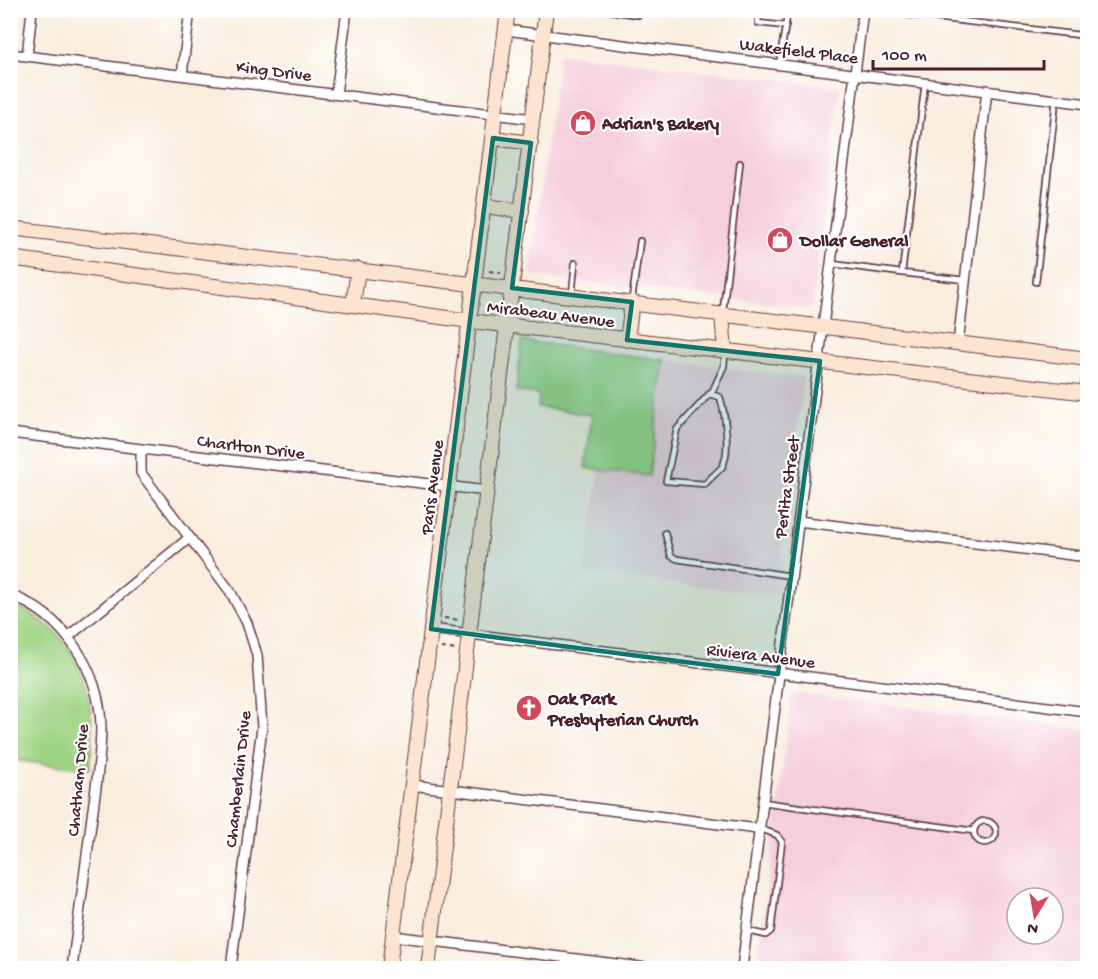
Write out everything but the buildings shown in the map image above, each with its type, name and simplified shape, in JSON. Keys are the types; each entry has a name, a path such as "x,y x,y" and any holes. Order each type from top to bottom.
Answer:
{"street":[{"path":"27,56 32,10"},
{"path":"182,75 190,10"},
{"path":"336,94 347,10"},
{"name":"Paris Avenue","path":"389,969 508,10"},
{"path":"428,969 512,288 522,257 522,211 546,10"},
{"name":"Perlita Street","path":"742,969 863,10"},
{"name":"Wakefield Place","path":"506,30 1088,104"},
{"name":"King Drive","path":"10,54 533,119"},
{"path":"958,344 987,90"},
{"path":"493,138 531,143"},
{"path":"484,206 522,211"},
{"name":"Mirabeau Avenue","path":"10,228 1088,359"},
{"name":"Mirabeau Avenue","path":"10,258 470,321 1086,393"},
{"path":"353,305 358,269"},
{"path":"627,340 632,302"},
{"path":"722,314 725,351"},
{"path":"1086,393 1088,369"},
{"name":"Charlton Drive","path":"10,433 487,491"},
{"name":"Chamberlain Drive","path":"141,450 141,473 188,539 230,591 247,623 257,655 262,693 262,727 231,969"},
{"path":"798,521 1088,558"},
{"path":"69,636 188,539"},
{"name":"Chatham Drive","path":"10,595 50,618 69,636 93,683 100,727 72,969"},
{"name":"Riviera Avenue","path":"431,629 1088,712"},
{"path":"412,785 758,829"},
{"path":"393,936 648,969"}],"lane":[{"path":"605,10 639,15"},
{"path":"759,10 758,23 786,26"},
{"path":"779,64 788,10"},
{"path":"869,10 1088,36"},
{"path":"902,273 925,83"},
{"path":"1036,282 1056,100"},
{"path":"722,314 740,163"},
{"path":"632,302 640,242"},
{"path":"572,295 575,263"},
{"path":"832,264 965,280"},
{"path":"709,394 720,398 723,407 726,432 723,465 705,484 666,481 677,429 709,394 724,366 725,351"},
{"path":"665,533 671,556 677,559 791,576"},
{"path":"762,802 974,831"},
{"path":"986,821 994,828 995,835 991,840 984,842 978,840 974,831 980,822 986,821"},
{"path":"746,930 766,935 771,931 780,858 781,838 758,829"}],"path":[{"path":"485,271 507,274"},
{"path":"443,618 465,620"},
{"path":"439,648 459,650"}],"highlighted area":[{"path":"493,138 531,143 512,288 632,302 627,340 820,361 778,674 431,629"}],"shaded area":[{"path":"559,53 840,87 812,309 530,275"},
{"path":"665,360 804,377 776,595 585,573 599,470 649,476"},
{"path":"792,693 1087,730 1087,968 757,968"}],"green space":[{"path":"522,341 665,360 649,476 585,468 592,415 538,407 537,394 516,391"},
{"path":"10,603 35,616 54,631 70,650 80,670 91,717 90,769 11,760"}],"place":[{"name":"Adrian's Bakery","path":"583,123"},
{"name":"Dollar General","path":"780,240"},
{"name":"Oak Park Presbyterian Church","path":"529,708"}]}
